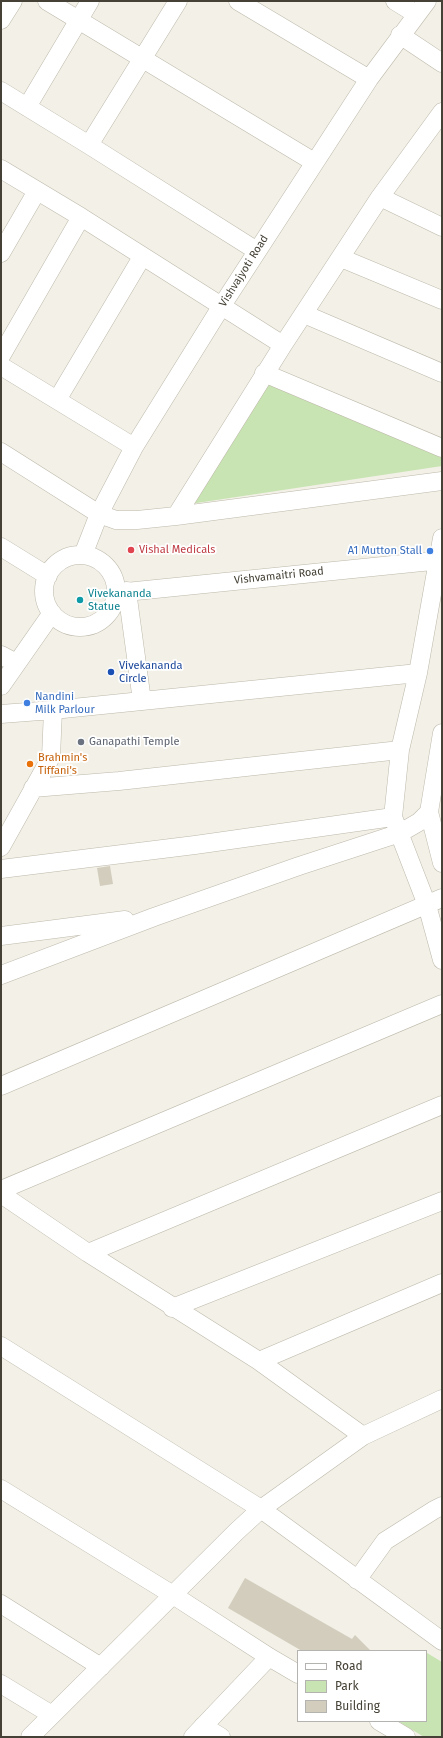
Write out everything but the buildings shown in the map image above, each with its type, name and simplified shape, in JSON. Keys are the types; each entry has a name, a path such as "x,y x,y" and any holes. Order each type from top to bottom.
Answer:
{"street":[{"path":"1,20 13,1"},
{"path":"47,1 314,162"},
{"path":"27,107 90,1"},
{"path":"89,145 178,1"},
{"path":"238,1 369,79"},
{"path":"395,1 422,8"},
{"name":"Vishvajyoti Road","path":"83,555 99,514 134,447 221,307 314,162 369,79 400,35 422,8"},
{"path":"400,35 442,63"},
{"path":"1,91 257,251"},
{"path":"176,516 264,373 380,197 442,112"},
{"path":"1,169 81,217 283,345"},
{"path":"1,253 37,191"},
{"path":"380,197 442,227"},
{"path":"1,356 81,217"},
{"path":"57,400 142,257"},
{"path":"340,258 442,300"},
{"path":"304,314 442,373"},
{"path":"1,366 134,447"},
{"path":"264,373 442,448"},
{"path":"1,452 99,514 116,520 137,520 176,516 442,481"},
{"path":"442,538 440,560 418,673 400,750 393,817 435,902 442,960"},
{"path":"1,547 48,576"},
{"path":"122,592 106,617 96,624 84,627 72,626 61,622 52,614 46,603 44,592 51,569 60,561 71,556 83,555 94,558 104,564 112,573 116,584 122,592 142,701"},
{"name":"Vishvamaitri Road","path":"122,592 440,560"},
{"path":"1,686 8,659 52,614"},
{"path":"1,714 418,673"},
{"path":"1,847 51,757 53,710"},
{"path":"442,733 440,762 429,812 442,862"},
{"path":"33,788 119,781 400,750"},
{"path":"1,975 154,917 299,866 400,833 419,822 429,812"},
{"path":"1,868 203,844 393,817"},
{"path":"1,1086 435,902"},
{"path":"1,936 154,917"},
{"path":"1,1190 442,1004"},
{"path":"88,1253 442,1105"},
{"path":"1,1194 172,1308 259,1361 363,1436"},
{"path":"172,1308 442,1201"},
{"path":"259,1361 442,1283"},
{"path":"1,1346 261,1509 442,1641"},
{"path":"30,1737 261,1509 363,1436 442,1399"},
{"path":"1,1489 297,1673"},
{"path":"357,1580 385,1541 442,1506"},
{"path":"1,1604 101,1667"},
{"path":"221,1737 198,1731 269,1657"},
{"path":"1,1684 52,1715"},
{"path":"381,1722 406,1737"}],"green space":[{"path":"269,383 442,454 442,466 190,504"},
{"path":"427,1653 442,1662 442,1737 424,1737 400,1722 427,1722"}],"place":[{"name":"Vishal Medicals","path":"131,550"},
{"name":"A1 Mutton Stall","path":"430,551"},
{"name":"Vivekananda Statue","path":"80,600"},
{"name":"Vivekananda Circle","path":"111,672"},
{"name":"Nandini Milk Parlour","path":"27,703"},
{"name":"Ganapathi Temple","path":"81,742"},
{"name":"Brahmin's Tiffani's","path":"30,764"}]}
